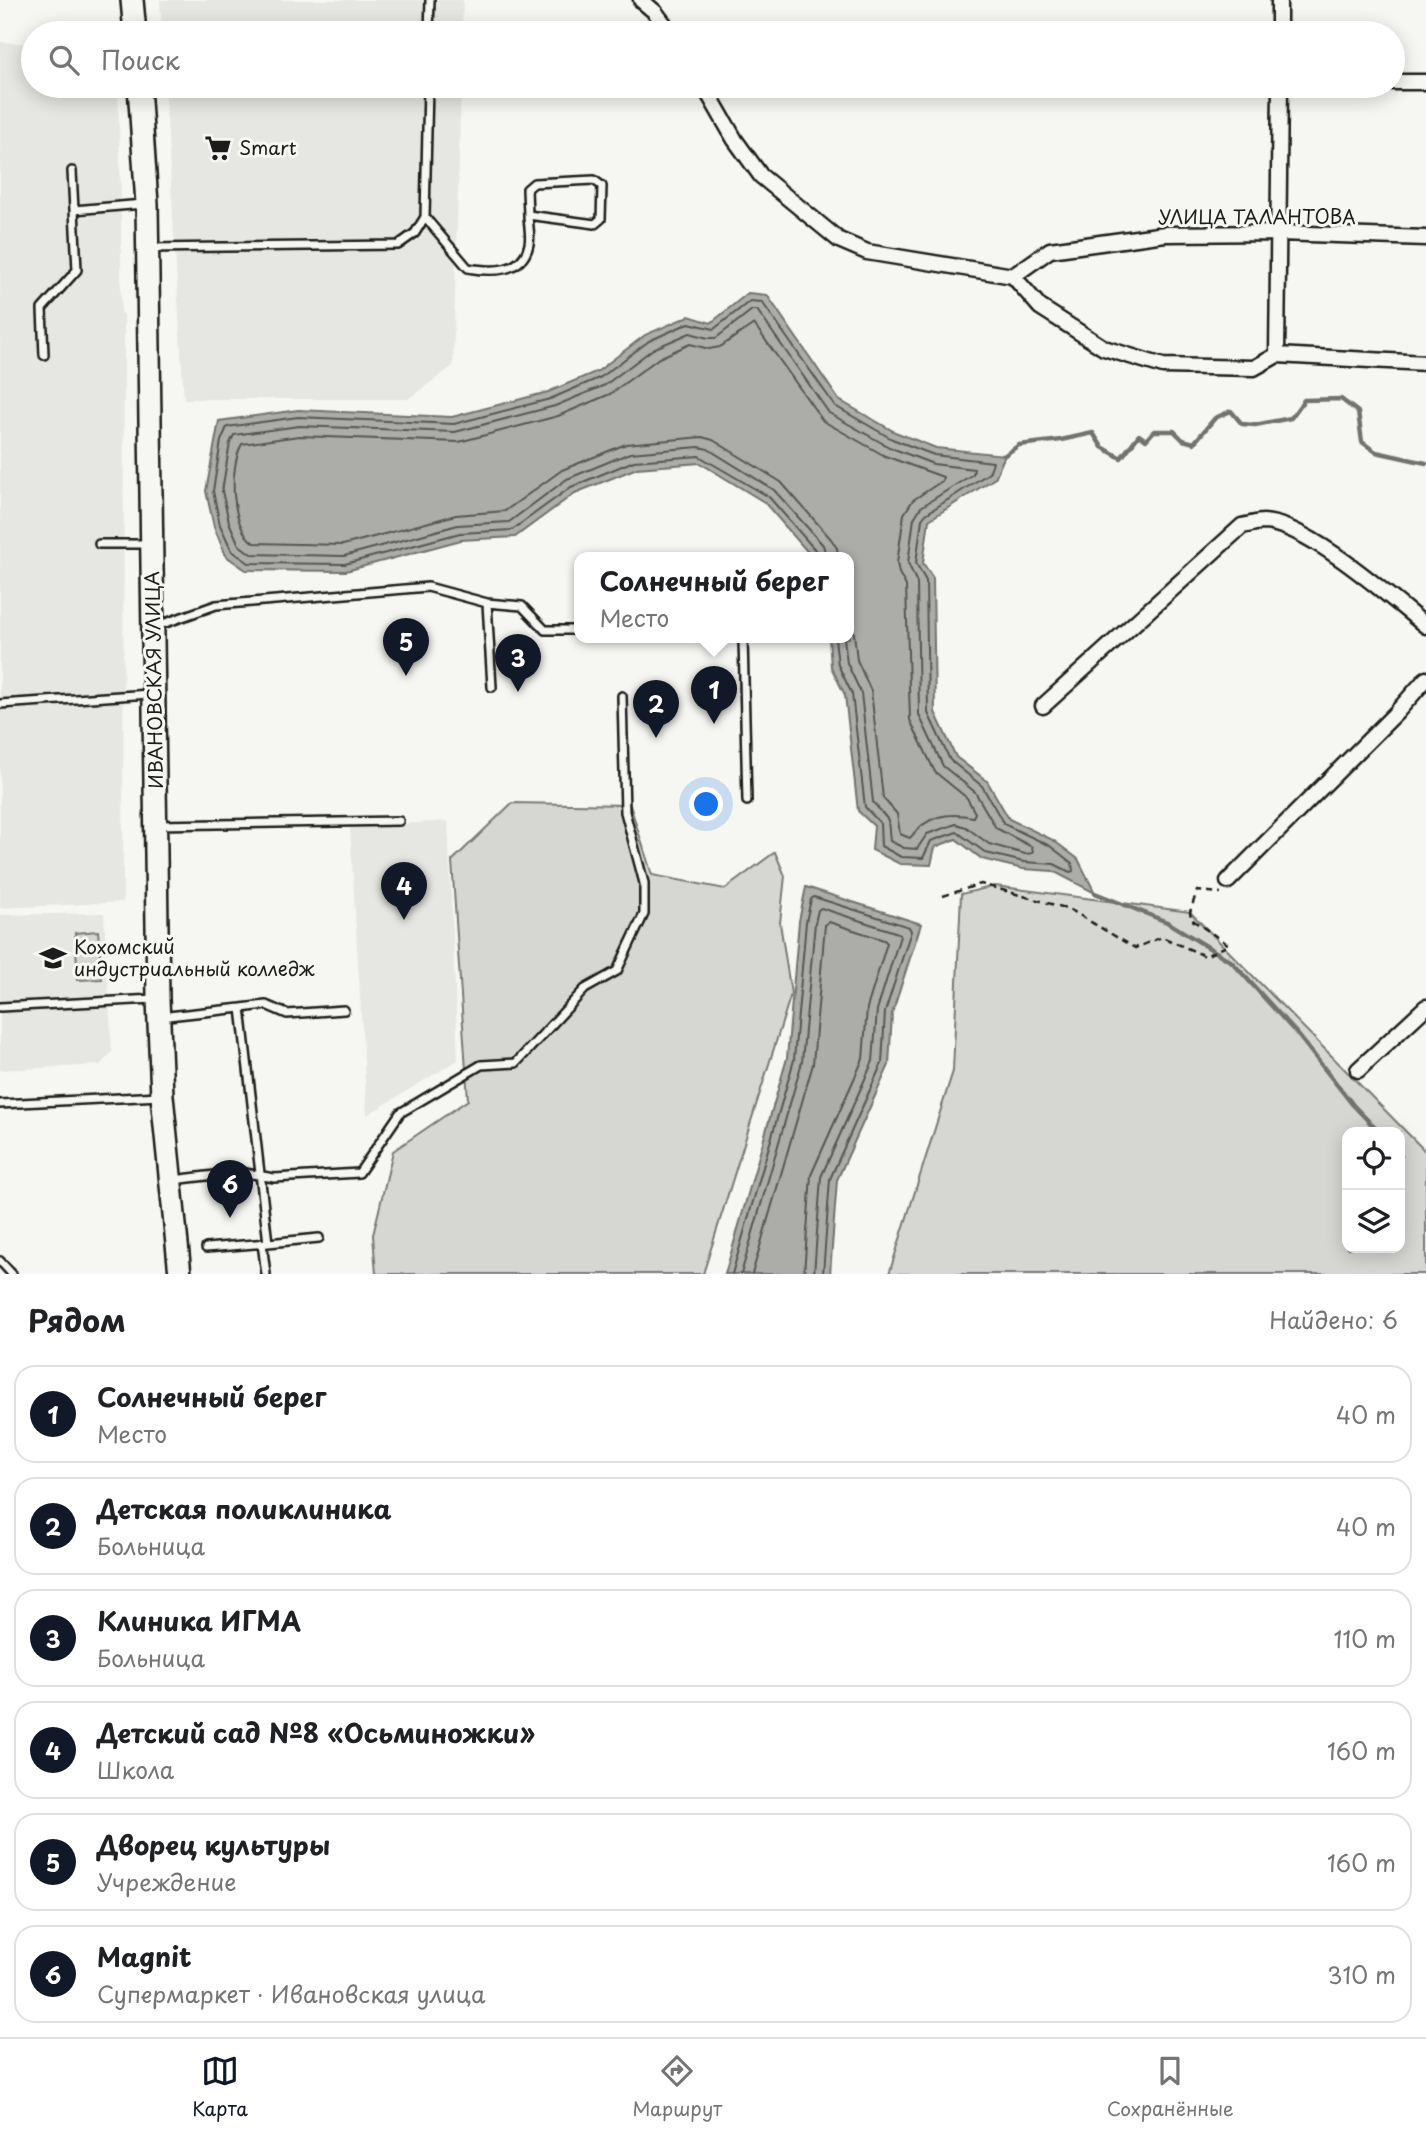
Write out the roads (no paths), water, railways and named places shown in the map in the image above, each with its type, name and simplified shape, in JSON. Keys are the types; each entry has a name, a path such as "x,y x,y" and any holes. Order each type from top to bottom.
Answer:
{"main road":[{"path":"132,0 134,21"},
{"name":"ИВАНОВСКАЯ УЛИЦА","path":"140,98 148,248 158,1008 162,1096 180,1274"}],"street":[{"path":"641,0 662,21"},
{"path":"1279,0 1279,21"},
{"path":"1405,82 1426,82"},
{"path":"711,98 735,140 761,176 839,240 867,252 1013,275 1040,307 1104,348 1163,366 1254,368 1277,355 1426,363"},
{"path":"1277,355 1280,98"},
{"name":"УЛИЦА ТАЛАНТОВА","path":"1013,275 1050,250 1165,234 1279,233 1426,237"},
{"path":"1042,706 1242,526 1265,522 1293,531 1329,550 1426,626"},
{"path":"1228,881 1426,680"},
{"path":"1358,1070 1426,1007"}],"lane":[{"path":"429,21 430,0"},
{"path":"148,248 398,245 415,233 425,217 428,98"},
{"path":"44,355 42,309 77,270 72,171"},
{"path":"425,217 468,268 492,272 509,268 520,261 529,244 527,189 534,183 594,180 602,186 601,219 595,224 528,215"},
{"path":"74,210 147,204"},
{"path":"99,544 152,544"},
{"path":"153,627 216,605 428,587 487,603 522,606 545,630 574,630"},
{"path":"487,603 492,687"},
{"path":"743,643 747,801"},
{"path":"0,704 154,693"},
{"path":"169,1180 240,1172 274,1178 359,1173 400,1113 481,1065 516,1063 585,989 617,971 643,914 645,883 625,812 622,696"},
{"path":"156,825 399,821"},
{"path":"0,1007 241,1008 266,1005 287,1014 344,1010"},
{"path":"241,1008 260,1176 266,1274"},
{"path":"0,1104 162,1096"},
{"path":"206,1248 320,1238"},
{"path":"0,1261 12,1274"}],"water":[{"path":"748,293 767,295 839,400 895,432 936,448 1005,455 995,478 929,520 923,563 933,578 935,712 956,757 987,781 1009,819 1053,840 1078,859 1095,893 1053,871 1023,869 982,859 956,839 935,847 931,865 900,864 872,850 874,826 858,811 845,695 831,667 829,643 854,643 854,552 808,552 764,502 700,463 637,468 575,493 515,537 461,540 346,571 246,570 226,556 214,527 206,491 219,421 298,410 452,417 548,392 598,371 645,335 689,316 711,323"},
{"path":"806,887 921,924 892,1014 889,1065 837,1180 830,1274 725,1274 787,1058 799,921"}],"waterway":[{"path":"1005,455 1019,445 1093,433 1102,447 1121,458 1139,435 1146,440 1154,431 1174,431 1183,440 1194,443 1215,418 1231,411 1242,424 1255,425 1291,418 1304,400 1341,399 1358,412 1362,442 1376,452 1426,463"},
{"path":"1095,893 1167,922 1232,962 1298,1035 1353,1105 1374,1127"}],"place":[{"name":"Smart","path":"218,148"},
{"name":"Дворец культуры","path":"406,676"},
{"name":"Клиника ИГМА","path":"518,692"},
{"name":"Солнечный берег","path":"714,724"},
{"name":"Детская поликлиника","path":"656,738"},
{"name":"Детский сад №8 «Осьминожки»","path":"404,920"},
{"name":"Кохомский индустриальный колледж","path":"53,958"},
{"name":"Magnit","path":"230,1218"}]}
